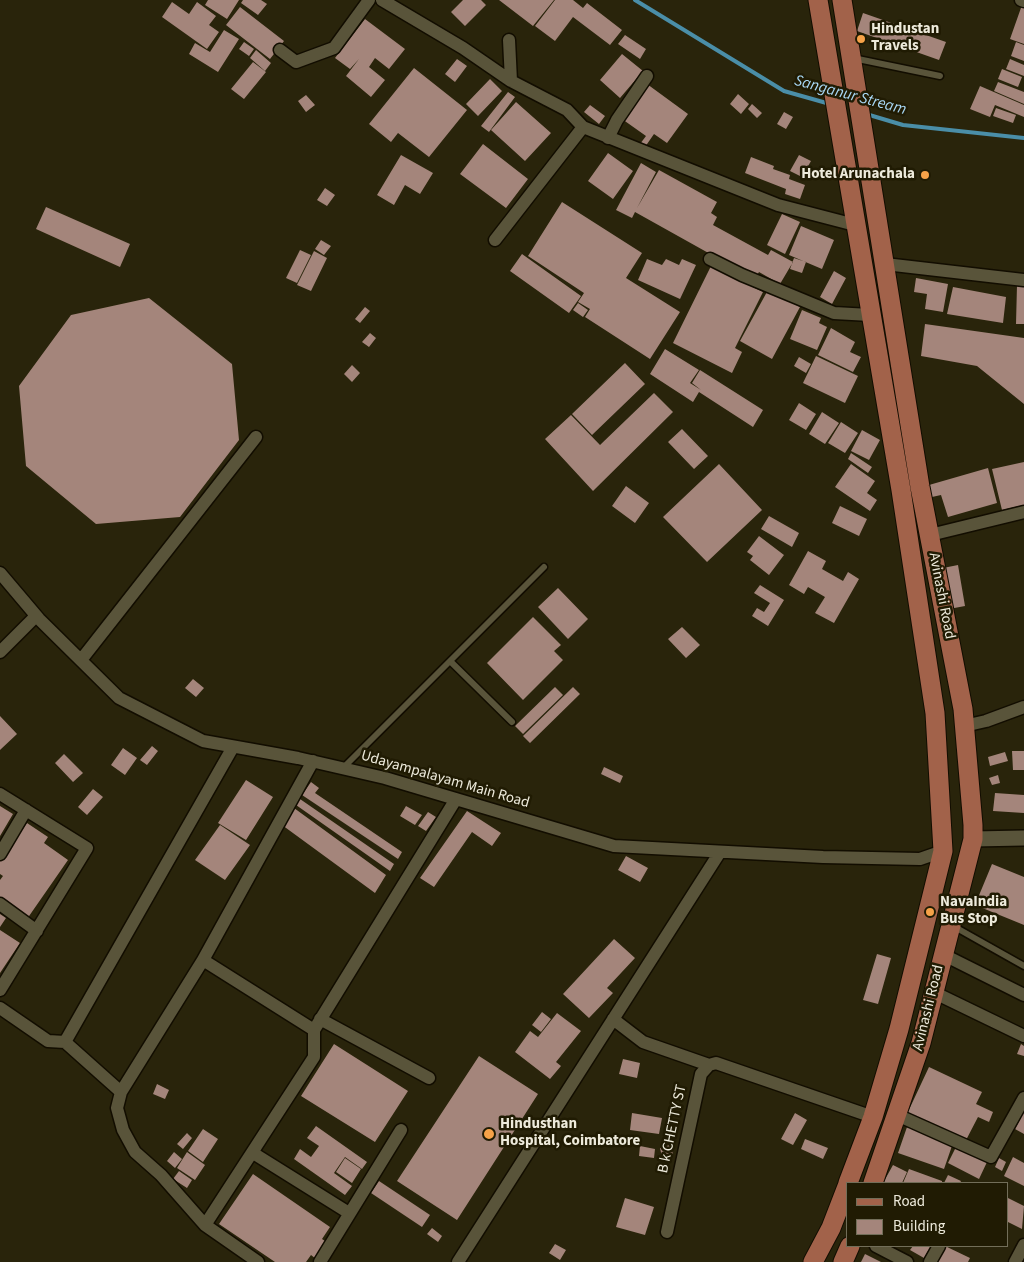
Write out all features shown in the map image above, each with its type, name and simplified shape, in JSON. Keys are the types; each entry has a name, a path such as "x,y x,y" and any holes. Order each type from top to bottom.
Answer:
{"main road":[{"name":"Avinashi Road","path":"818,0 831,88 901,490 935,713 943,851 901,1020 873,1117 849,1182"},
{"name":"Avinashi Road","path":"842,0 930,535 964,726 972,839 921,1043 873,1182"},
{"name":"Avinashi Road","path":"813,1262 831,1228 846,1189"},
{"path":"844,1262 850,1247"}],"street":[{"path":"280,50 296,62 334,48 369,0"},
{"path":"382,0 463,48 511,80 567,110 583,127 778,205 855,226"},
{"path":"509,40 511,80"},
{"path":"608,138 617,120 647,76"},
{"path":"495,240 583,127"},
{"path":"710,259 742,275 834,312 870,315"},
{"path":"885,264 1024,280"},
{"path":"81,660 256,437"},
{"path":"930,535 1024,512"},
{"name":"Udayampalayam Main Road","path":"0,573 36,616 119,698 203,741 313,761 386,778 614,846 822,857 920,859 943,851"},
{"path":"0,652 36,616"},
{"path":"964,726 986,721 1024,707"},
{"path":"65,1042 233,746"},
{"path":"258,1262 205,1225 161,1175 135,1152 123,1130 116,1108 121,1092 203,960 313,761"},
{"path":"0,794 87,848 0,990"},
{"path":"205,1225 314,1057 317,1025 456,799"},
{"path":"0,854 26,810"},
{"path":"972,839 1024,838"},
{"path":"458,1262 720,852"},
{"path":"0,904 37,931"},
{"path":"942,954 1024,995"},
{"path":"203,960 317,1025 430,1078"},
{"path":"933,992 1024,1036"},
{"path":"0,1008 48,1041 65,1042 121,1092"},
{"path":"613,1019 643,1042 709,1065 716,1063 873,1117"},
{"name":"B k CHETTY ST","path":"668,1232 701,1074 709,1065"},
{"path":"897,1115 991,1157 1024,1098"},
{"path":"320,1262 401,1130"},
{"path":"253,1152 349,1213"},
{"path":"1015,1262 1024,1245"},
{"path":"878,1247 907,1262"},
{"path":"930,1262 939,1247"}],"lane":[{"path":"852,58 940,76"},
{"path":"343,768 544,567"},
{"path":"450,661 512,722"},
{"path":"950,924 1024,966"}],"building":[{"path":"208,0 239,0 227,19 205,5"},
{"path":"243,0 261,0 267,4 258,15 241,3"},
{"path":"463,0 481,0 486,5 465,26 451,12"},
{"path":"499,0 554,0 533,26"},
{"path":"555,0 573,0 583,8 587,3 622,30 610,45 573,17 555,41 535,26"},
{"path":"172,2 189,14 197,2 216,16 209,25 219,32 207,49 162,17"},
{"path":"1022,5 1024,6 1024,44 1010,39"},
{"path":"240,7 284,41 270,59 226,25"},
{"path":"863,13 946,42 939,60 857,31"},
{"path":"365,19 405,49 389,69 375,58 369,67 385,80 371,97 346,76 359,59 350,69 335,58"},
{"path":"224,30 239,39 218,72 189,54 195,43 210,52"},
{"path":"625,35 646,49 640,59 618,44"},
{"path":"244,42 254,49 249,56 239,49"},
{"path":"1016,42 1024,45 1024,61 1011,56"},
{"path":"256,50 271,63 265,71 250,58"},
{"path":"622,54 643,71 620,98 600,80"},
{"path":"457,59 467,66 455,82 445,74"},
{"path":"1010,59 1024,65 1024,76 1006,69"},
{"path":"253,62 266,72 244,99 231,89"},
{"path":"414,68 467,110 429,157 398,133 391,142 369,124"},
{"path":"1002,69 1022,77 1018,87 998,79"},
{"path":"490,79 502,91 478,116 466,104"},
{"path":"998,82 1024,92 1024,104 994,91"},
{"path":"647,84 688,114 667,143 654,134 645,147 640,144 646,136 622,119"},
{"path":"980,86 1024,105 1024,117 995,105 990,117 970,109"},
{"path":"508,92 515,97 489,132 481,126"},
{"path":"738,94 749,104 741,114 730,104"},
{"path":"306,95 315,105 306,112 298,101"},
{"path":"516,102 551,133 525,161 491,130"},
{"path":"752,104 762,113 757,118 748,109"},
{"path":"590,105 605,116 599,124 584,112"},
{"path":"996,108 1016,115 1013,123 993,116"},
{"path":"784,112 793,117 786,129 777,124"},
{"path":"483,144 528,179 506,208 460,174"},
{"path":"608,153 633,171 613,199 588,181"},
{"path":"401,155 433,173 420,194 405,185 394,205 377,195"},
{"path":"799,155 811,161 802,177 790,171"},
{"path":"751,157 774,166 773,169 790,175 789,179 805,185 800,199 785,194 786,189 745,173"},
{"path":"641,163 656,172 637,208 659,170 717,202 711,213 717,217 713,225 768,255 771,250 793,262 780,284 759,272 755,279 635,212 632,218 616,210"},
{"path":"325,188 335,195 327,206 317,200"},
{"path":"562,202 642,253 626,278 680,312 650,359 585,317 590,309 578,302 584,293 528,256"},
{"path":"46,207 130,244 120,267 36,229"},
{"path":"782,214 800,222 785,254 767,245"},
{"path":"801,226 834,240 822,269 789,255"},
{"path":"321,240 331,246 324,255 315,249"},
{"path":"300,250 311,255 297,283 286,278"},
{"path":"314,251 327,258 311,291 297,285"},
{"path":"522,254 581,296 569,313 510,271"},
{"path":"794,258 806,262 802,273 790,269"},
{"path":"647,259 662,265 666,259 679,265 682,259 696,265 680,299 638,280"},
{"path":"711,266 763,292 735,348 742,352 732,373 673,343"},
{"path":"834,271 846,278 832,304 820,297"},
{"path":"916,278 948,284 943,312 925,309 927,294 914,292"},
{"path":"1017,285 1024,285 1024,324 1016,324"},
{"path":"953,287 1006,297 1003,323 947,314"},
{"path":"768,290 800,307 772,359 740,341"},
{"path":"149,298 232,364 239,440 180,517 96,524 26,466 19,386 71,315"},
{"path":"578,303 588,310 583,317 573,310"},
{"path":"365,307 370,311 360,323 355,319"},
{"path":"802,310 821,318 819,323 827,327 817,350 790,339"},
{"path":"925,324 1024,338 1024,404 977,366 921,356"},
{"path":"831,328 855,342 850,352 861,357 853,372 818,355"},
{"path":"370,333 376,338 369,347 362,342"},
{"path":"665,349 699,370 690,383 701,390 692,383 700,370 763,410 753,427 699,392 693,402 650,374"},
{"path":"816,356 858,376 845,403 803,383"},
{"path":"799,357 811,364 806,373 794,366"},
{"path":"625,363 645,384 592,435 572,414"},
{"path":"352,365 360,373 352,382 344,374"},
{"path":"654,393 673,412 593,491 545,439 571,415 600,445"},
{"path":"799,403 816,414 806,430 789,420"},
{"path":"822,412 839,423 825,444 809,434"},
{"path":"841,422 858,433 845,453 828,443"},
{"path":"682,429 708,456 694,469 668,442"},
{"path":"862,430 880,440 869,460 851,451"},
{"path":"851,453 872,467 868,473 848,459"},
{"path":"1024,462 1024,505 1002,510 992,469"},
{"path":"719,464 762,510 707,562 663,517"},
{"path":"851,464 875,481 867,493 877,500 870,511 835,487"},
{"path":"988,468 997,503 948,517 941,495 932,497 929,485"},
{"path":"626,486 649,503 635,523 612,506"},
{"path":"840,506 867,519 859,536 832,523"},
{"path":"769,516 799,533 792,547 761,529"},
{"path":"759,536 784,555 769,575 750,560 753,556 747,552"},
{"path":"808,551 826,561 822,569 843,581 848,572 859,579 834,623 815,613 825,597 808,587 804,594 789,585"},
{"path":"958,565 965,606 949,609 943,568"},
{"path":"760,585 784,600 768,626 752,616 757,608 764,612 770,603 754,593"},
{"path":"558,588 588,619 568,639 538,607"},
{"path":"533,617 561,645 554,651 563,660 523,700 487,663"},
{"path":"682,627 700,645 686,658 668,639"},
{"path":"193,679 204,688 196,697 185,688"},
{"path":"555,687 563,695 523,734 515,726"},
{"path":"573,687 580,694 530,743 523,736"},
{"path":"0,716 17,734 0,750"},
{"path":"152,746 158,751 147,765 140,760"},
{"path":"123,748 137,758 125,775 111,765"},
{"path":"1012,751 1024,751 1024,770 1013,770"},
{"path":"1005,752 1008,761 990,766 988,757"},
{"path":"64,754 83,773 73,782 55,763"},
{"path":"604,767 623,776 620,783 601,774"},
{"path":"998,775 1000,783 992,785 989,778"},
{"path":"246,780 273,797 246,840 218,823"},
{"path":"311,782 319,788 315,793 402,852 398,859 302,795"},
{"path":"93,789 103,797 87,815 78,807"},
{"path":"995,793 1024,795 1024,813 993,811"},
{"path":"300,799 394,864 390,871 296,805"},
{"path":"0,806 13,814 0,836"},
{"path":"406,806 422,815 415,825 400,816"},
{"path":"294,808 386,875 375,893 282,825"},
{"path":"467,811 501,833 492,846 472,832 434,887 420,878"},
{"path":"428,812 436,817 426,831 418,826"},
{"path":"27,823 48,837 44,843 68,860 27,919 0,900 0,880 3,876 0,874 0,861"},
{"path":"220,825 250,845 225,880 195,860"},
{"path":"626,856 648,868 640,882 618,870"},
{"path":"992,864 1024,877 1024,925 975,905"},
{"path":"0,914 6,918 0,927"},
{"path":"0,930 20,943 0,973"},
{"path":"614,939 635,958 607,988 613,993 589,1018 563,994"},
{"path":"877,954 891,958 878,1004 863,1000"},
{"path":"542,1012 551,1019 541,1032 532,1025"},
{"path":"557,1013 581,1031 556,1062 561,1066 550,1079 515,1052 530,1031 538,1037"},
{"path":"334,1044 408,1091 375,1142 301,1096"},
{"path":"1021,1044 1024,1046 1024,1056 1017,1054"},
{"path":"479,1056 538,1094 457,1220 397,1181"},
{"path":"623,1059 640,1063 637,1078 619,1074"},
{"path":"929,1067 982,1092 976,1104 993,1112 989,1122 978,1117 964,1144 906,1116"},
{"path":"157,1084 169,1090 165,1099 153,1094"},
{"path":"1024,1111 1024,1134 1015,1129"},
{"path":"632,1113 662,1118 659,1134 630,1130"},
{"path":"795,1113 807,1120 793,1145 781,1139"},
{"path":"316,1126 367,1162 362,1169 345,1157 334,1173 352,1186 345,1195 294,1159 300,1149 311,1157 319,1146 307,1138"},
{"path":"907,1127 953,1143 944,1169 898,1153"},
{"path":"203,1129 218,1139 203,1162 188,1151"},
{"path":"187,1133 192,1138 183,1149 177,1144"},
{"path":"805,1139 828,1148 823,1159 801,1149"},
{"path":"670,1145 673,1154 662,1157 660,1148"},
{"path":"640,1146 655,1149 654,1158 639,1156"},
{"path":"956,1147 987,1162 979,1179 948,1163"},
{"path":"174,1152 182,1159 175,1168 167,1161"},
{"path":"187,1152 205,1165 195,1180 177,1168"},
{"path":"1013,1157 1024,1163 1024,1186 1004,1176"},
{"path":"345,1158 361,1169 352,1183 336,1172"},
{"path":"999,1158 1006,1162 1002,1171 995,1167"},
{"path":"893,1165 907,1172 902,1182 884,1182"},
{"path":"909,1169 942,1181 942,1182 903,1182"},
{"path":"179,1171 192,1180 187,1188 173,1179"},
{"path":"253,1174 330,1227 322,1239 328,1243 316,1259 311,1255 306,1262 275,1262 219,1224"},
{"path":"948,1175 961,1181 960,1182 944,1182"},
{"path":"379,1181 430,1215 422,1227 371,1193"},
{"path":"625,1198 654,1207 645,1235 616,1227"},
{"path":"1009,1198 1024,1206 1022,1229 1009,1222"},
{"path":"432,1228 442,1236 438,1242 427,1234"},
{"path":"555,1244 566,1250 560,1260 549,1253"},
{"path":"912,1247 930,1247 924,1258 910,1250"},
{"path":"944,1247 970,1258 968,1262 937,1262"},
{"path":"865,1254 881,1262 861,1262"}],"waterway":[{"name":"Sanganur Stream","path":"635,0 784,91 830,104"},
{"name":"Sanganur Stream","path":"866,114 903,125 1024,138"}],"place":[{"name":"Hindustan Travels","path":"861,39"},
{"name":"Hotel Arunachala","path":"925,175"},
{"name":"NavaIndia Bus Stop","path":"930,912"},
{"name":"Hindusthan Hospital, Coimbatore","path":"489,1134"}]}
